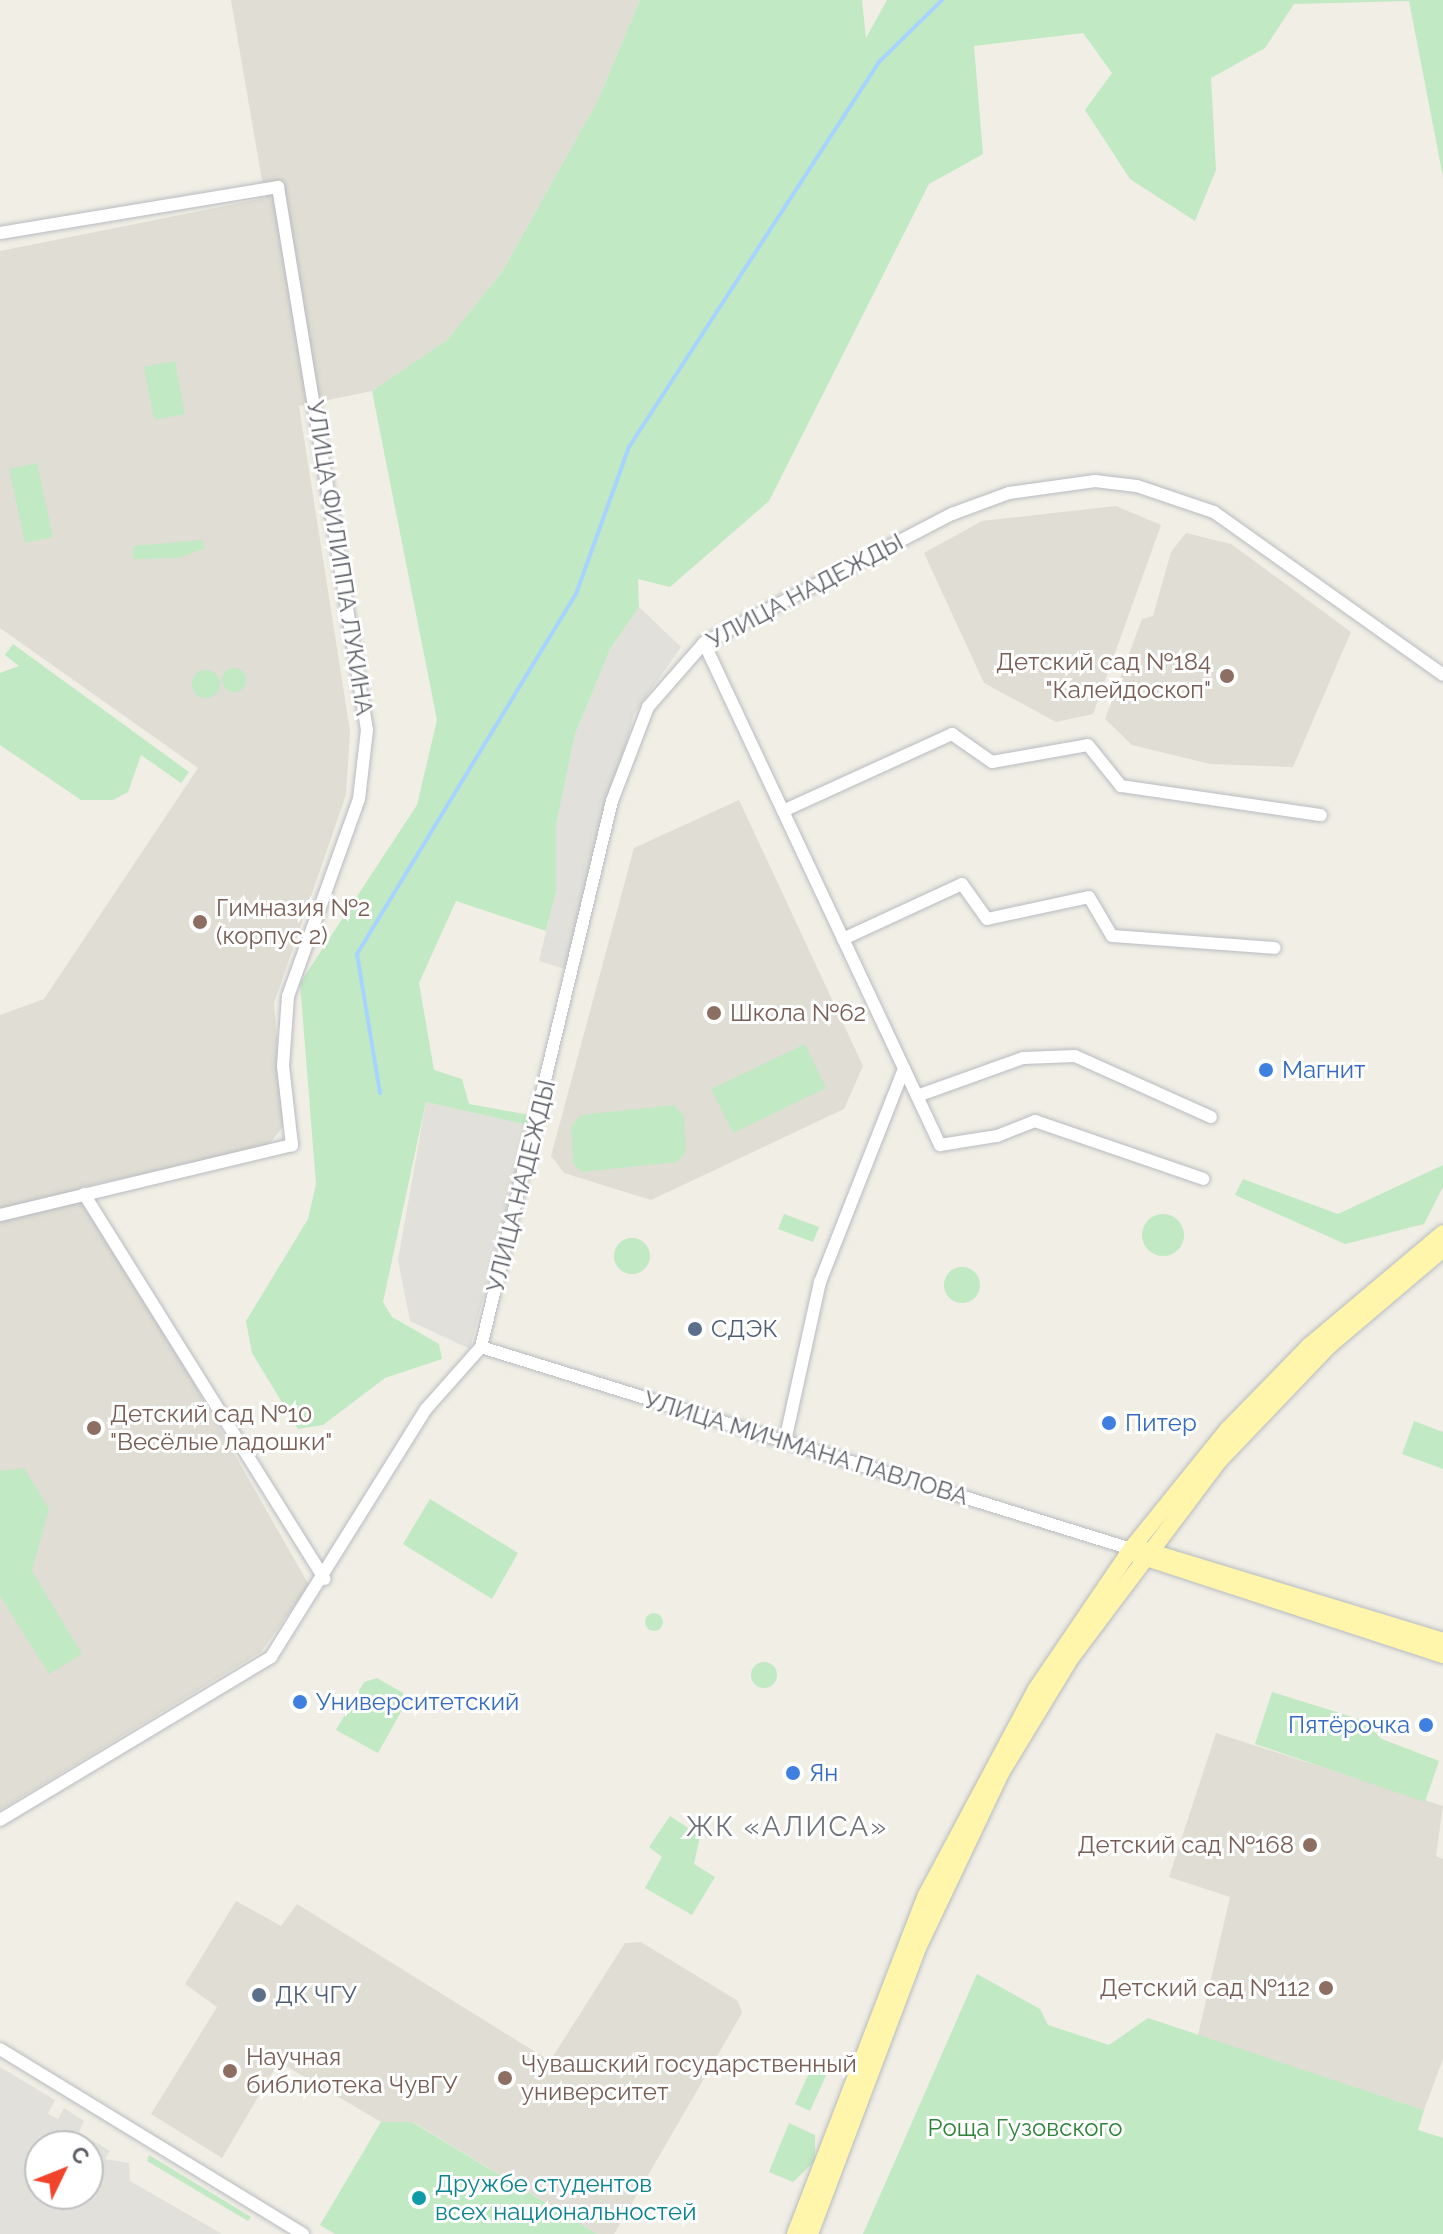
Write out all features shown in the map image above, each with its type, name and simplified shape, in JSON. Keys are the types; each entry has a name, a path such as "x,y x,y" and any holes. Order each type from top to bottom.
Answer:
{"main road":[{"path":"795,2234 839,2136 912,1946 959,1842 1036,1689 1142,1552 1228,1429 1443,1233"},
{"path":"1393,1280 1443,1249"},
{"name":"УЛИЦА МИЧМАНА ПАВЛОВА","path":"1142,1552 1438,1646"},
{"path":"810,2234 839,2136"}],"street":[{"name":"УЛИЦА ФИЛИППА ЛУКИНА","path":"0,233 278,187 365,694 359,799 288,996 283,1066 292,1145 0,1215"},
{"name":"УЛИЦА НАДЕЖДЫ","path":"481,1347 621,775 648,707 704,643 952,514 1009,493 1095,481 1137,486 1214,512 1443,675"},
{"path":"704,643 940,1145 997,1136 1035,1121 1203,1179"},
{"path":"783,811 952,734 992,762 1088,745 1121,786 1321,815"},
{"path":"843,939 962,884 987,919 1089,897 1112,936 1275,948"},
{"path":"917,1096 1023,1058 1075,1056 1211,1117"},
{"path":"785,1441 820,1282 904,1069"},
{"path":"84,1194 325,1579"},
{"path":"0,1820 260,1666 325,1579 426,1409 481,1347"},
{"name":"УЛИЦА МИЧМАНА ПАВЛОВА","path":"481,1347 1142,1552"},
{"path":"0,2049 303,2234"}],"shaded area":[{"name":"Гимназия №2 (корпус 2)","path":"231,0 640,0 598,100 502,272 447,340 372,391 299,406 350,731 346,795 274,1003 284,1125 267,1147 82,1187 309,1585 261,1652 0,1810 0,1015 44,999 198,768 0,628 0,251 265,198"},
{"path":"1116,506 1161,525 1093,714 1056,722 984,683 924,553 982,521"},
{"name":"Детский сад №184 \"Калейдоскоп\"","path":"1186,533 1231,544 1351,632 1293,767 1210,764 1132,745 1105,719 1142,619 1153,616 1171,552"},
{"path":"639,607 681,647 634,714 568,970 539,961 556,891 556,825 575,734 610,649"},
{"name":"Школа №62","path":"739,800 863,1066 844,1109 651,1200 564,1173 551,1156 634,848"},
{"path":"426,1102 528,1125 470,1349 410,1321 398,1260"},
{"path":"1216,1733 1443,1806 1436,1856 1443,1859 1443,2059 1424,2110 1198,2035 1230,1897 1169,1877"},
{"name":"Чувашский государственный университет","path":"236,1901 281,1926 297,1904 550,2061 625,1943 641,1942 738,2001 742,2013 614,2234 597,2234 413,2122 381,2122 279,2062 222,2158 151,2114 217,2007 185,1984"},
{"path":"0,2067 55,2100 48,2114 58,2119 64,2108 84,2121 80,2130 24,2130 24,2210 104,2210 104,2147 110,2151 105,2159 129,2163 130,2181 222,2234 0,2234"}],"green space":[{"path":"640,0 862,0 866,38 887,0 1443,0 1443,177 1409,1 1294,4 1265,48 1211,78 1216,170 1195,221 1130,179 1085,110 1112,73 1083,33 974,46 983,154 929,184 769,501 670,587 638,579 639,607 610,649 575,734 556,825 556,891 546,931 456,901 419,983 434,1070 462,1079 469,1104 530,1115 528,1125 426,1102 383,1302 392,1317 439,1344 442,1359 385,1378 323,1425 298,1429 252,1353 246,1321 308,1219 316,1184 300,983 417,805 437,720 372,391 447,340 502,272 598,100"},
{"path":"175,361 185,414 154,420 144,367"},
{"path":"37,463 53,537 25,543 9,469"},
{"path":"202,540 205,548 179,558 133,559 133,546"},
{"path":"13,644 189,772 181,783 141,755 128,792 113,800 81,800 0,745 0,673 19,666 5,655"},
{"path":"234,668 243,671 246,680 243,689 234,692 225,689 222,680 225,671"},
{"path":"206,670 216,674 220,684 216,694 206,698 196,694 192,684 196,674"},
{"path":"805,1044 826,1088 733,1133 711,1089"},
{"path":"674,1105 684,1116 686,1152 677,1162 581,1172 573,1163 571,1126 581,1115"},
{"path":"1443,1165 1443,1187 1424,1224 1345,1244 1235,1195 1243,1179 1338,1214"},
{"path":"784,1214 819,1227 813,1242 778,1229"},
{"path":"1163,1214 1178,1220 1184,1235 1178,1250 1163,1256 1148,1250 1142,1235 1148,1220"},
{"path":"632,1238 645,1243 650,1256 645,1269 632,1274 619,1269 614,1256 619,1243"},
{"path":"962,1267 975,1272 980,1285 975,1298 962,1303 949,1298 944,1285 949,1272"},
{"path":"1414,1421 1443,1432 1443,1469 1402,1454"},
{"path":"24,1468 49,1509 32,1571 82,1654 49,1674 0,1596 0,1471"},
{"path":"430,1499 518,1553 492,1599 403,1544"},
{"path":"654,1613 663,1622 654,1631 645,1622"},
{"path":"764,1662 773,1666 777,1675 773,1684 764,1688 755,1684 751,1675 755,1666"},
{"path":"377,1678 403,1693 403,1708 378,1753 336,1730 364,1682"},
{"path":"1272,1692 1362,1720 1382,1739 1439,1761 1425,1802 1255,1744"},
{"path":"670,1816 700,1836 694,1864 715,1877 692,1915 645,1888 662,1857 649,1847"},
{"name":"Роща Гузовского","path":"977,1974 1040,2009 1048,2025 1109,2045 1148,2018 1424,2110 1418,2130 1443,2138 1443,2234 863,2234"},
{"path":"813,2064 828,2071 810,2111 795,2104"},
{"path":"381,2122 412,2122 597,2234 335,2234 320,2225"},
{"path":"789,2123 815,2135 815,2161 793,2182 769,2172"},
{"path":"149,2155 251,2217 248,2221 147,2161"}],"waterway":[{"path":"380,1093 357,954 576,594 629,447 878,63 942,0"}],"place":[{"name":"Детский сад №184 \"Калейдоскоп\"","path":"1227,676"},
{"name":"Гимназия №2 (корпус 2)","path":"200,922"},
{"name":"Школа №62","path":"714,1013"},
{"name":"Магнит","path":"1266,1070"},
{"name":"СДЭК","path":"695,1329"},
{"name":"Питер","path":"1109,1423"},
{"name":"Детский сад №10 \"Весёлые ладошки\"","path":"94,1428"},
{"name":"Университетский","path":"300,1702"},
{"name":"Пятёрочка","path":"1426,1725"},
{"name":"Ян","path":"793,1773"},
{"name":"Детский сад №168","path":"1310,1845"},
{"name":"Детский сад №112","path":"1326,1988"},
{"name":"ДК ЧГУ","path":"259,1995"},
{"name":"Научная библиотека ЧувГУ","path":"230,2071"},
{"name":"Чувашский государственный университет","path":"505,2078"},
{"name":"Дружбе студентов всех национальностей","path":"419,2198"}],"district":[{"name":"ЖК «АЛИСА»","path":"787,1827"}]}
